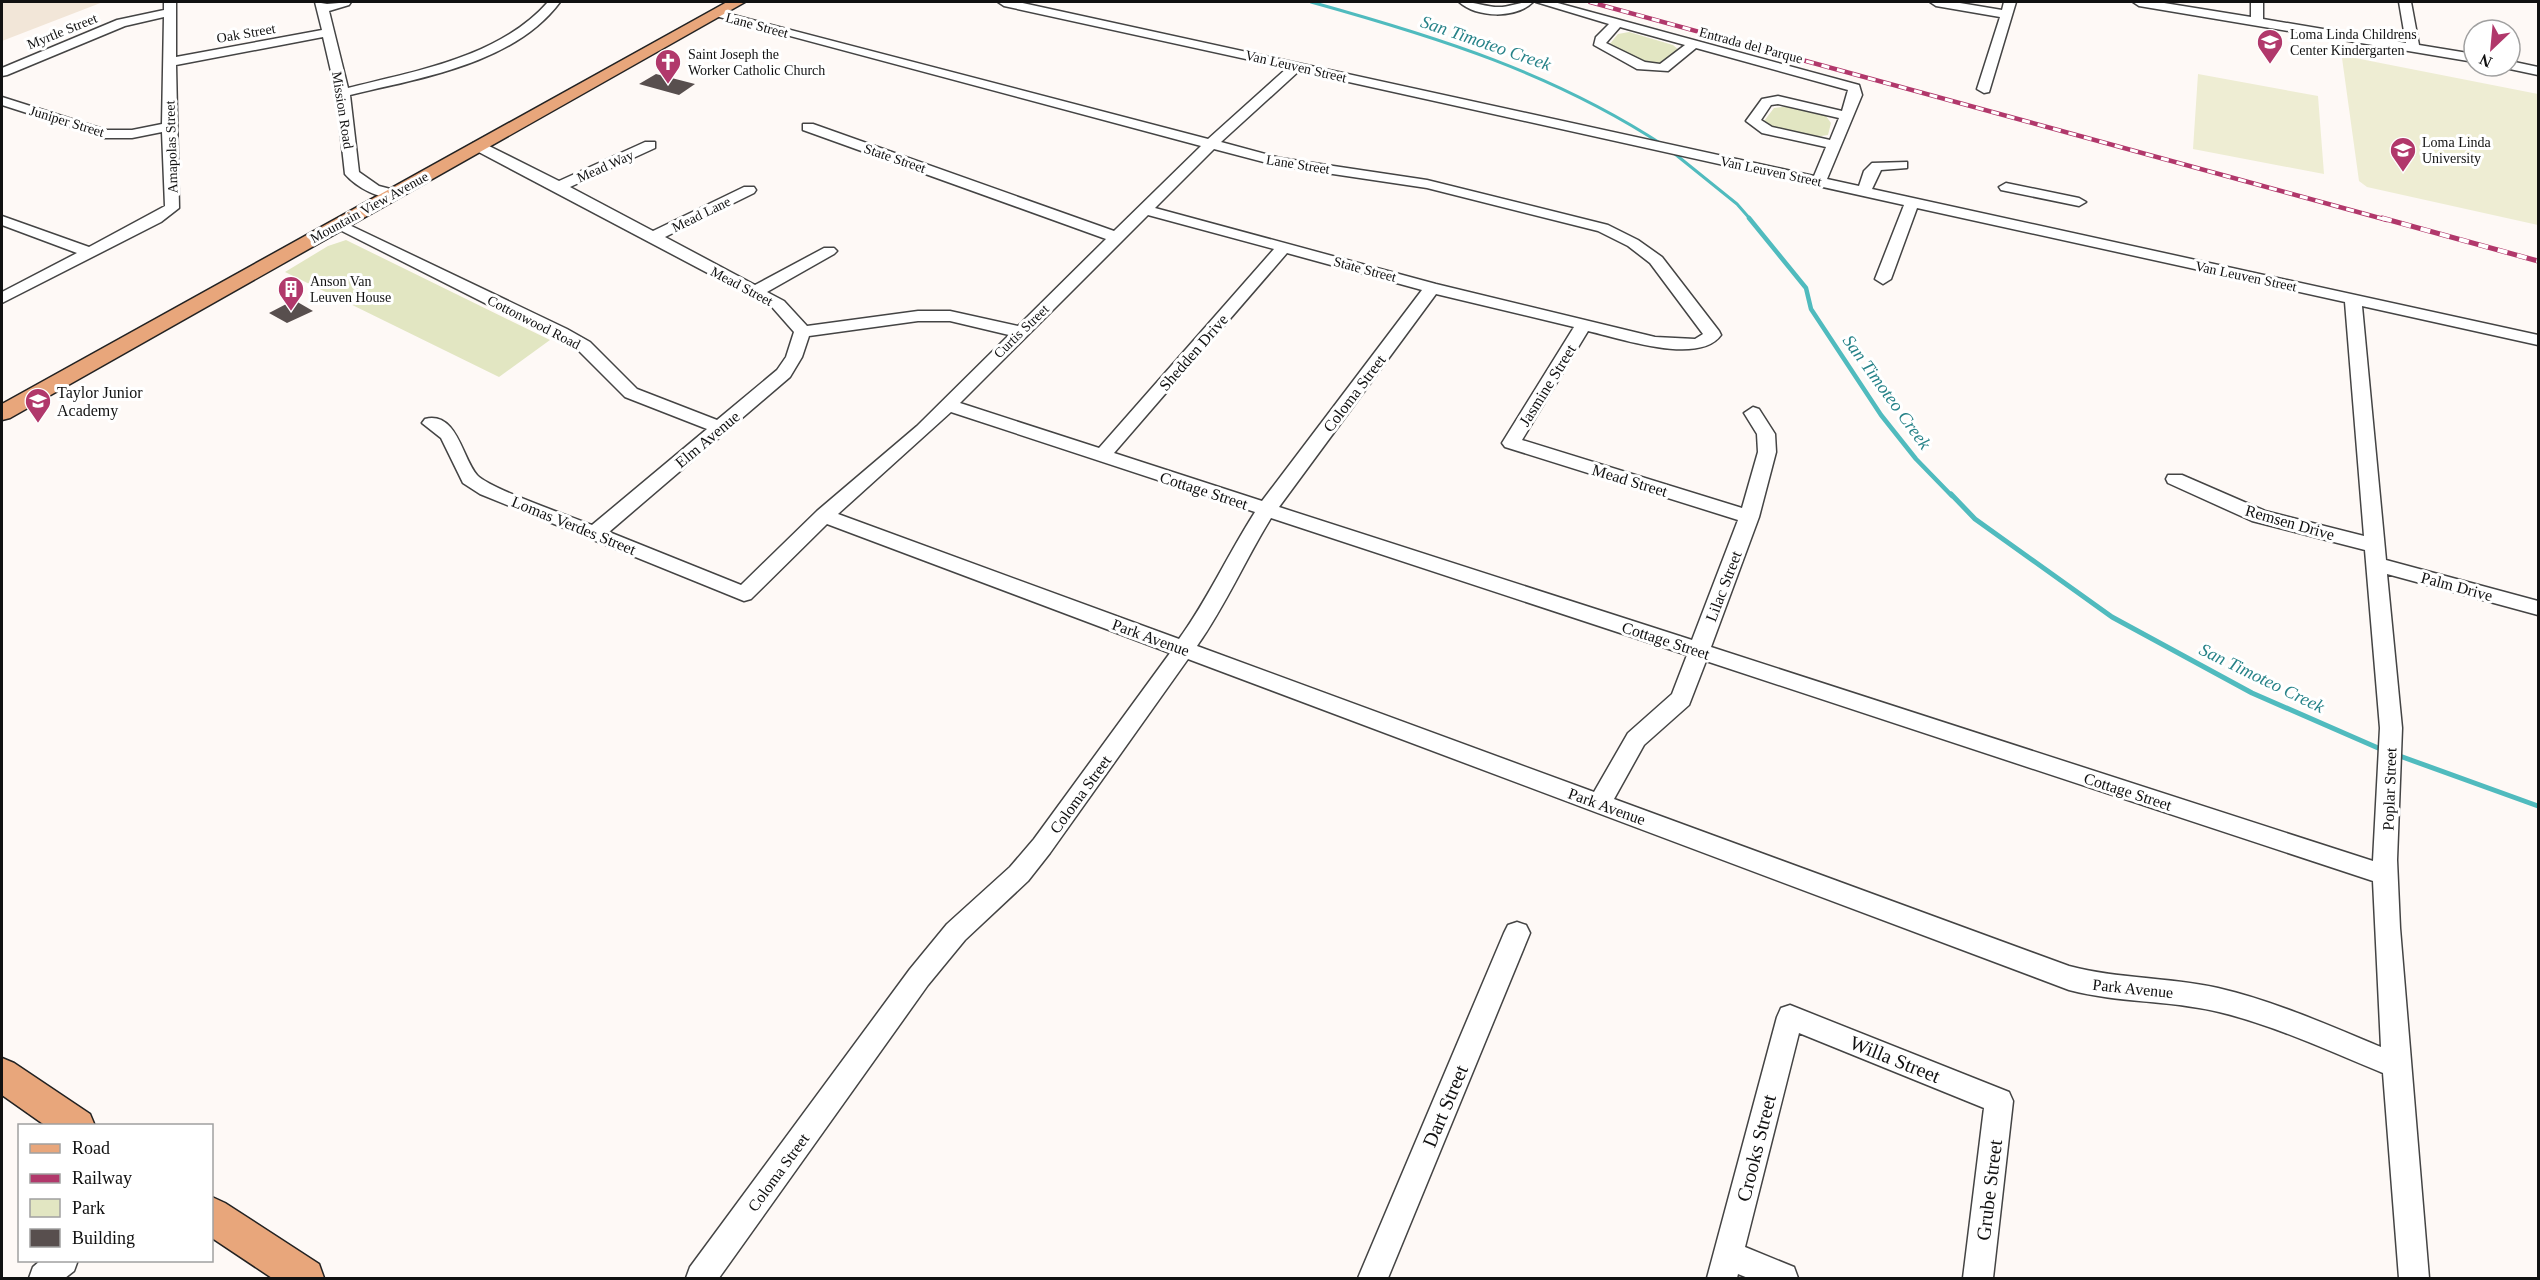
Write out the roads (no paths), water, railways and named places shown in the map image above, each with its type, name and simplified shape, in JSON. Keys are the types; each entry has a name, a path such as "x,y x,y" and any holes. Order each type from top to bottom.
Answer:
{"main road":[{"name":"Mountain View Avenue","path":"2,413 737,2"},
{"path":"2,1075 76,1124"},
{"path":"213,1216 305,1278"}],"street":[{"path":"322,5 345,2"},
{"path":"342,93 430,71 488,50 524,31 554,2"},
{"name":"Van Leuven Street","path":"1004,2 2538,340"},
{"path":"1465,2 1499,12 1509,11 1527,2"},
{"name":"Entrada del Parque","path":"1542,2 1854,88 1856,95 1819,182"},
{"path":"1936,2 2008,8 1984,89"},
{"path":"2139,2 2462,56"},
{"path":"2257,2 2258,21"},
{"path":"2405,2 2413,47"},
{"name":"Mission Road","path":"322,5 342,93 352,174 374,189 393,194"},
{"name":"Amapolas Street","path":"2,298 156,219 172,208 169,127 170,7"},
{"name":"Myrtle Street","path":"2,72 121,23 170,7"},
{"name":"Lane Street","path":"714,14 1279,162 1427,184 1603,228 1633,243 1656,260 1713,335 1707,341 1698,344 1663,343 1583,326"},
{"path":"1617,23 1600,40 1600,45 1642,66 1663,68 1693,45"},
{"name":"Oak Street","path":"170,62 327,33"},
{"name":"Curtis Street","path":"744,594 824,516 888,463 1147,210 1211,144 1297,66"},
{"path":"2522,68 2538,71"},
{"path":"1834,145 1767,130 1754,121 1767,102 1778,100 1846,116"},
{"name":"Juniper Street","path":"2,101 105,134 132,134 169,127"},
{"name":"State Street","path":"808,127 1118,238"},
{"name":"Mead Way","path":"559,187 650,145"},
{"name":"Mead Street","path":"478,146 778,303 795,320 802,332"},
{"path":"1864,191 1871,171 1877,166 1902,165"},
{"path":"2006,187 2079,202"},
{"name":"Mead Lane","path":"652,238 749,190"},
{"path":"1883,279 1912,202"},
{"name":"State Street","path":"1147,210 1432,288 1583,326"},
{"path":"2,220 90,253"},
{"name":"Cottonwood Road","path":"338,225 584,346 631,393 664,408 721,428"},
{"name":"Shedden Drive","path":"1102,456 1284,247"},
{"path":"754,292 829,251"},
{"name":"Coloma Street","path":"701,1278 919,977 957,932 1019,874 1042,846 1212,611 1242,548 1266,510 1432,288"},
{"name":"Poplar Street","path":"2353,299 2391,728 2391,779 2385,875 2396,1065 2414,1278"},
{"path":"802,332 918,316 950,316 1020,332"},
{"name":"Jasmine Street","path":"1511,443 1583,326"},
{"name":"Elm Avenue","path":"595,533 784,373 794,357 802,332"},
{"name":"Cottage Street","path":"947,405 2385,875"},
{"name":"Lilac Street","path":"1599,804 1636,739 1681,699 1749,517 1767,452 1766,434 1753,413"},
{"name":"Lomas Verdes Street","path":"431,423 448,435 470,479 478,484 744,594"},
{"name":"Mead Street","path":"1511,443 1749,517"},
{"name":"Remsen Drive","path":"2175,479 2259,516 2375,554"},
{"name":"Park Avenue","path":"824,516 2069,978 2091,984 2172,991 2220,1001 2277,1019 2396,1065"},
{"name":"Palm Drive","path":"2375,554 2538,608"},
{"name":"Dart Street","path":"1373,1278 1516,933"},
{"name":"Willa Street","path":"1790,1017 1999,1101"},
{"name":"Crooks Street","path":"1725,1267 1790,1017"},
{"name":"Grube Street","path":"1978,1278 1999,1101"},
{"path":"44,1278 61,1262"},
{"path":"1725,1267 1783,1278"}],"waterway":[{"name":"San Timoteo Creek","path":"1311,2 1404,29 1537,77 1579,97 1663,145"},
{"name":"San Timoteo Creek","path":"1670,150 1737,204 1751,220"},
{"name":"San Timoteo Creek","path":"1749,218 1806,288 1811,309 1881,415 1916,459 1952,496"},
{"name":"San Timoteo Creek","path":"1951,494 1975,519 2112,617 2252,693 2385,751"},
{"name":"San Timoteo Creek","path":"2397,755 2538,806"}],"railway":[{"path":"1590,2 2387,220"},
{"path":"2382,218 2538,261"}],"place":[{"name":"Loma Linda Childrens Center Kindergarten","path":"2270,65"},
{"name":"Saint Joseph the Worker Catholic Church","path":"668,85"},
{"name":"Loma Linda University","path":"2403,173"},
{"name":"Anson Van Leuven House","path":"291,312"},
{"name":"Taylor Junior Academy","path":"38,424"}]}
